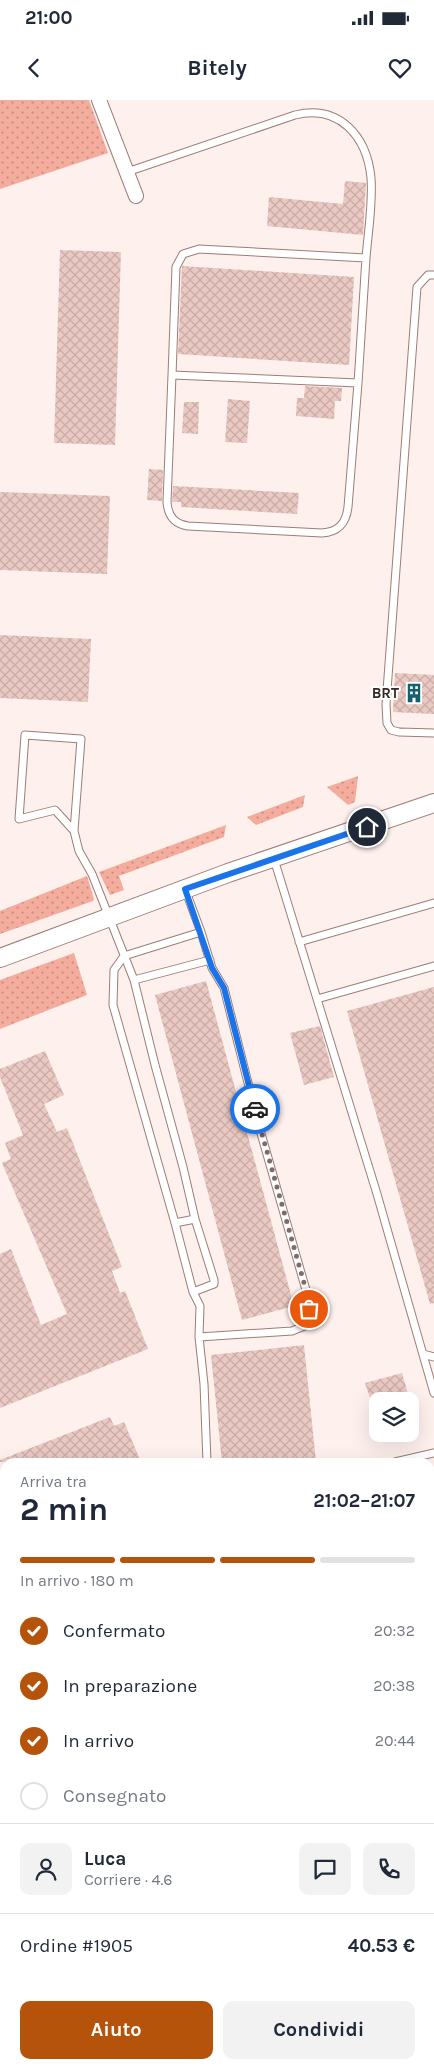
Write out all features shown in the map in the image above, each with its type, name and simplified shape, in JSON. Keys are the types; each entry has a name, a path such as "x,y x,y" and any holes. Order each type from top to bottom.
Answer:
{"street":[{"path":"99,100 136,196"},
{"path":"0,958 185,889 434,803"}],"lane":[{"path":"127,172 295,115 312,111 328,113 342,121 354,135 364,152 370,169 371,201 348,513 342,526 336,530 322,533 178,524 172,520 167,502 176,267 180,258 187,252 199,249 366,258"},
{"path":"434,275 428,275 417,287 386,704 387,723 391,730 434,733"},
{"path":"172,375 358,383"},
{"path":"74,831 55,810 19,819 25,735 81,739 74,831 79,851 90,869 134,980 195,1219 214,1280 214,1284 210,1288 192,1292"},
{"path":"274,859 377,1194 434,1392"},
{"path":"185,889 210,960 224,988 260,1130 306,1290 309,1309 307,1325 292,1331 199,1337"},
{"path":"299,942 434,903"},
{"path":"201,932 124,956 114,970 113,1005 175,1223 192,1292 200,1306 199,1337 204,1384 207,1458"},
{"path":"134,980 210,960"},
{"path":"317,999 434,966"},
{"path":"175,1223 195,1219"},
{"path":"423,1354 434,1357"},
{"path":"412,1458 434,1453"}],"shaded area":[{"path":"0,100 89,100 108,153 0,189"},
{"path":"358,776 355,802 348,805 327,787"},
{"path":"305,795 303,807 256,825 247,817"},
{"path":"226,825 224,837 119,876 124,890 110,895 99,872"},
{"path":"87,876 93,901 0,934 0,911"},
{"path":"74,953 87,995 0,1029 0,980"}],"building":[{"path":"345,181 366,183 363,235 267,226 269,197 343,204"},
{"path":"60,250 121,252 115,445 54,443"},
{"path":"182,266 354,277 349,365 178,354"},
{"path":"305,386 342,388 341,401 335,401 334,419 296,416 297,398 304,398"},
{"path":"228,399 250,401 247,443 225,442"},
{"path":"184,402 199,402 198,434 182,433"},
{"path":"149,469 163,470 162,501 147,500"},
{"path":"173,486 299,493 297,514 181,507 181,502 172,502"},
{"path":"0,492 110,496 107,574 0,570"},
{"path":"0,635 91,639 88,702 0,698"},
{"name":"BRT","path":"395,673 434,675 434,714 393,712"},
{"path":"206,981 294,1306 242,1320 155,995"},
{"path":"434,987 434,1303 430,1304 347,1011"},
{"path":"320,1026 334,1077 304,1085 290,1033"},
{"path":"45,1051 64,1095 44,1104 57,1132 67,1128 122,1267 112,1271 120,1293 125,1291 148,1349 0,1408 0,1254 11,1249 41,1325 67,1314 2,1163 11,1159 5,1143 23,1135 0,1077 0,1069"},
{"path":"304,1345 316,1458 222,1458 211,1355"},
{"path":"402,1373 407,1392 369,1392 369,1395 365,1383"},
{"path":"110,1417 114,1426 124,1422 139,1458 5,1458"}],"way so far":[{"path":"255,1109 306,1290 309,1309"}],"place":[{"name":"BRT","path":"414,693"}],"route":[{"path":"255,1109 224,988 212,968 185,889 367,827"}]}
